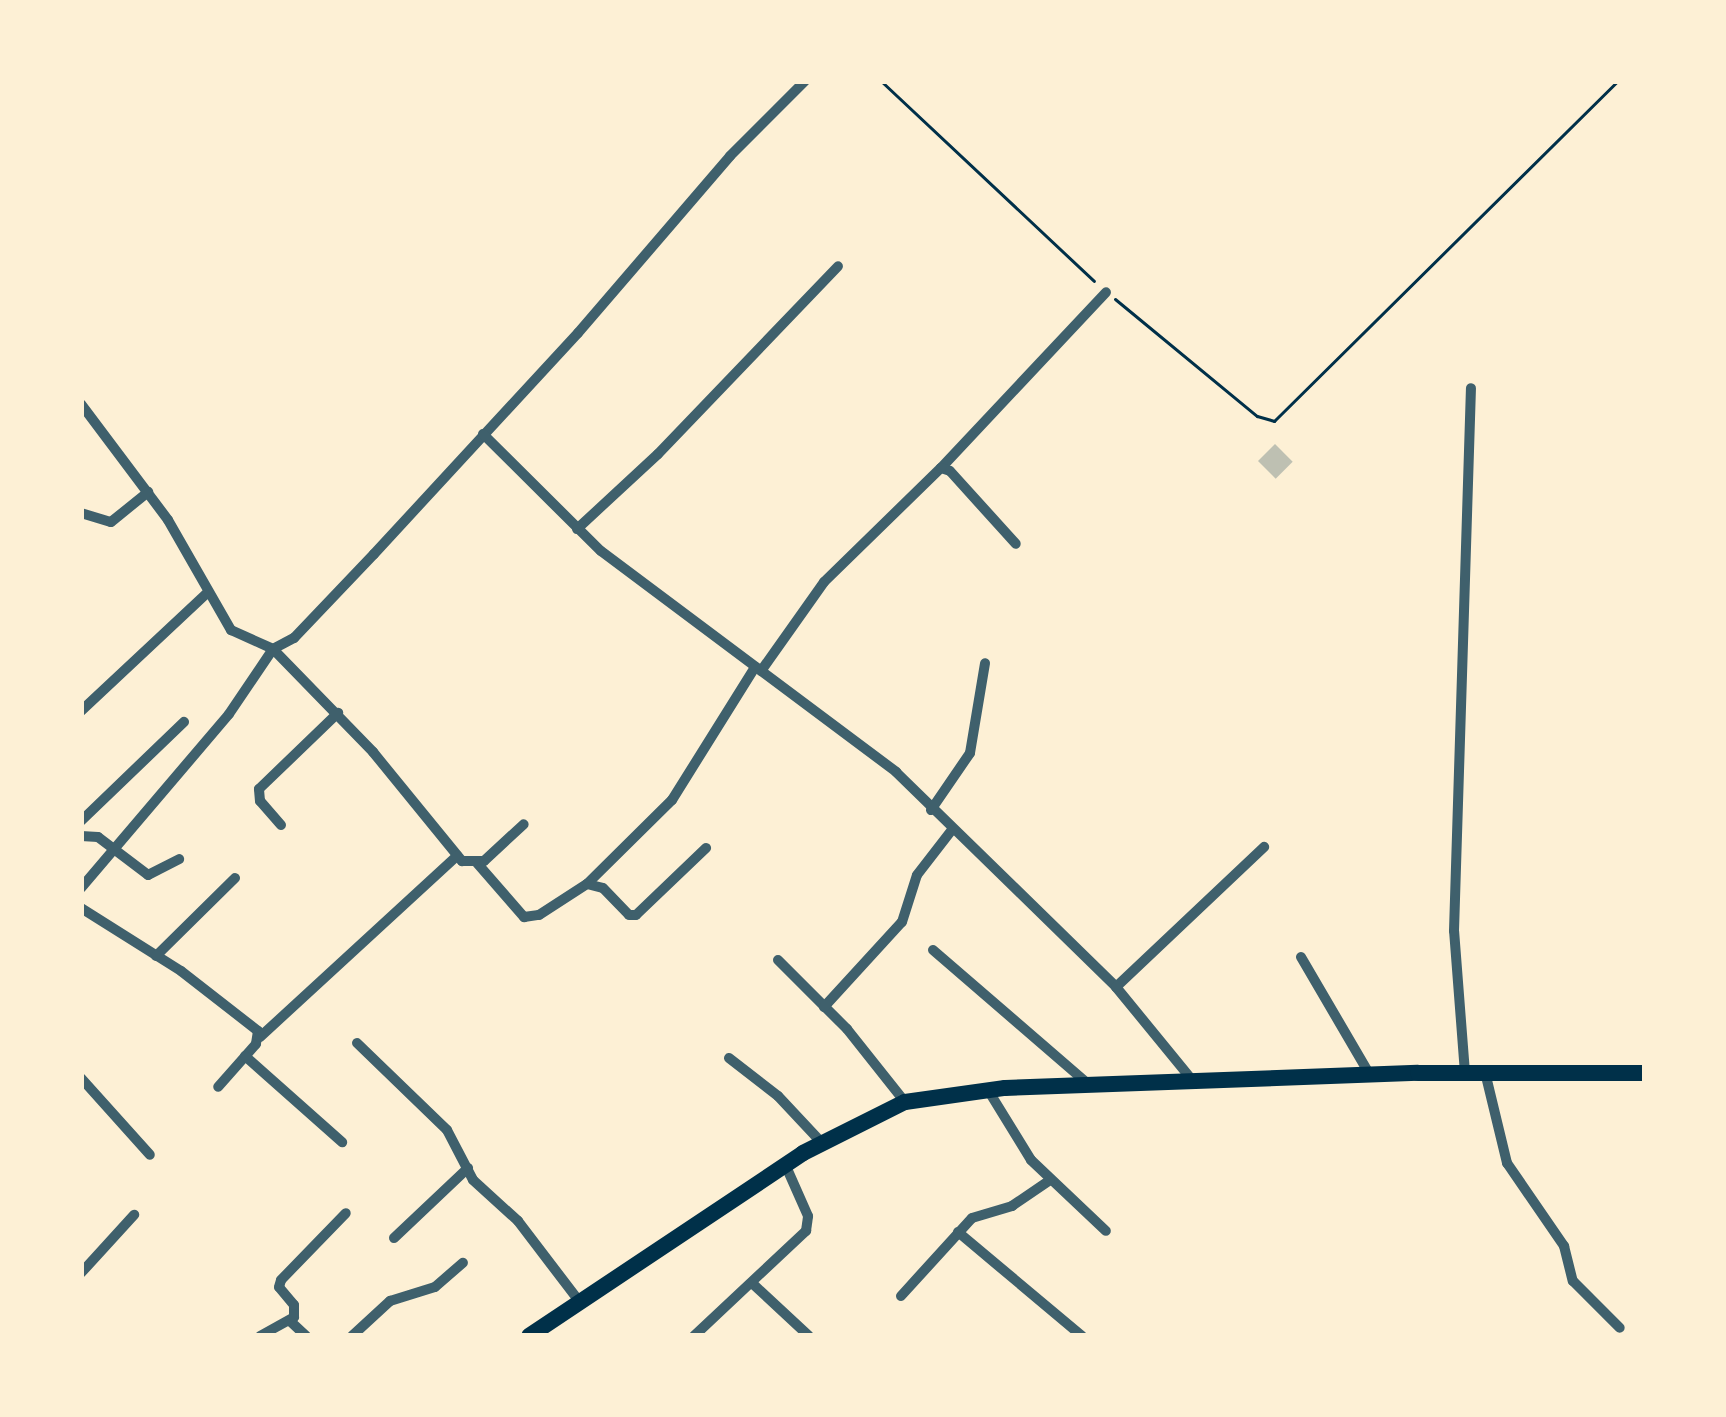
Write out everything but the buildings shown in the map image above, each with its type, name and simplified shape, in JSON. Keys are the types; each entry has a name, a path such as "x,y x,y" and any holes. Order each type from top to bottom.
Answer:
{"highway":[{"path":"530,1336 785,1164 904,1102 988,1090 1370,1075 1645,1073"}],"street":[{"path":"81,888 229,714 273,649 294,638 730,156 805,81"},
{"path":"577,530 658,454 838,266"},
{"path":"81,404 148,492 231,629 273,649 338,713 458,856 477,863 524,916 539,915 587,884 673,800 758,669 824,582 941,468 1106,292"},
{"path":"1465,1073 1454,931 1471,388"},
{"path":"483,434 577,530 868,747 1117,987 1194,1083"},
{"path":"941,468 1016,544"},
{"path":"81,513 111,523 148,492"},
{"path":"81,711 206,594"},
{"path":"931,810 970,753 985,663"},
{"path":"281,825 260,801 260,789 338,713"},
{"path":"81,821 184,722"},
{"path":"477,863 524,824"},
{"path":"824,1007 902,922 917,875 951,831"},
{"path":"81,836 113,846 153,876 179,859"},
{"path":"1117,987 1264,847"},
{"path":"587,884 603,889 628,916 636,915 706,848"},
{"path":"218,1087 260,1037 458,856"},
{"path":"156,956 236,878"},
{"path":"81,908 243,1016 260,1037"},
{"path":"933,950 1090,1086"},
{"path":"1301,958 1370,1075"},
{"path":"778,961 824,1007 904,1102"},
{"path":"357,1043 447,1130 478,1186 518,1221 579,1301"},
{"path":"245,1056 342,1142"},
{"path":"729,1058 778,1096 821,1142"},
{"path":"1485,1072 1508,1163 1564,1246 1573,1281 1620,1328"},
{"path":"81,1078 150,1155"},
{"path":"988,1090 1019,1144 1106,1231"},
{"path":"694,1336 802,1238 808,1224 785,1164"},
{"path":"394,1238 468,1168"},
{"path":"901,1296 972,1218 1028,1198 1050,1180"},
{"path":"260,1336 290,1321 296,1311 281,1293 281,1280 346,1213"},
{"path":"81,1273 134,1215"},
{"path":"958,1232 1082,1336"},
{"path":"352,1336 390,1301 435,1287 463,1263"},
{"path":"753,1285 809,1336"},
{"path":"290,1321 306,1336"}],"path":[{"path":"881,81 1106,292 1257,416 1274,421 1617,81"}]}
